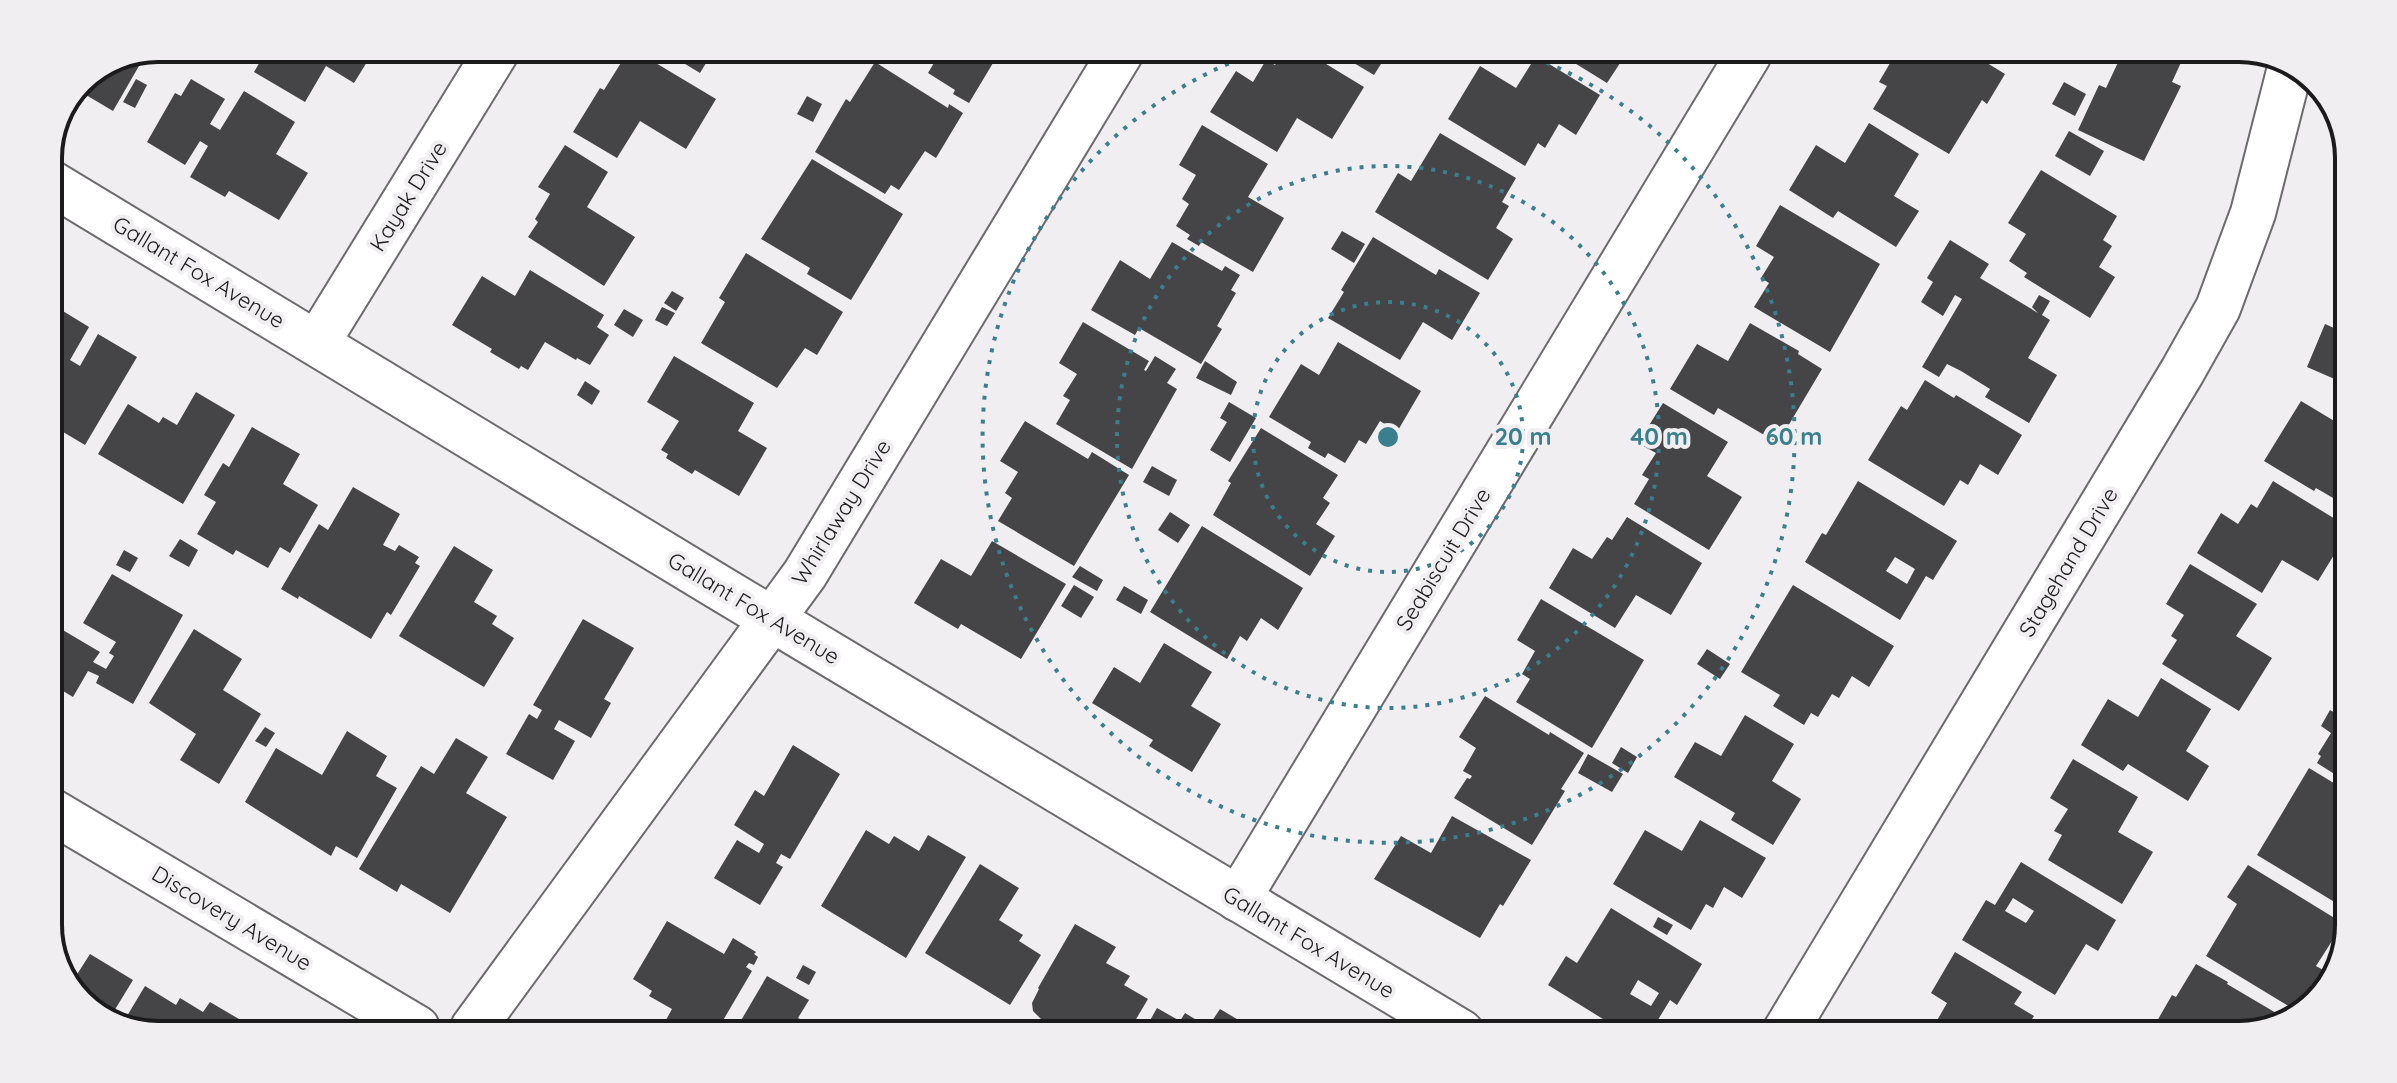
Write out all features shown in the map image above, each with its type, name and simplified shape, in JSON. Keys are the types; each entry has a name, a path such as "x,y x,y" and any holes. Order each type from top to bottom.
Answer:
{"street":[{"name":"Kayak Drive","path":"317,343 490,62"},
{"name":"Whirlaway Drive","path":"478,1021 805,574 1115,62"},
{"name":"Seabiscuit Drive","path":"1238,899 1744,62"},
{"name":"Stagehand Drive","path":"1791,1021 2218,308 2253,213 2288,76"},
{"name":"Gallant Fox Avenue","path":"62,189 1443,1021"},
{"name":"Discovery Avenue","path":"62,817 405,1021"}],"building":[{"path":"260,62 367,62 354,83 326,66 305,102 254,72"},
{"path":"622,62 654,62 716,99 686,149 640,121 617,158 573,132 600,88 604,90"},
{"path":"682,62 707,62 700,73"},
{"path":"875,62 948,108 949,104 963,113 936,158 925,151 899,190 891,185 885,194 815,152 846,99 850,102"},
{"path":"934,62 994,62 969,103 928,73"},
{"path":"1265,62 1275,65 1277,62 1323,62 1364,87 1332,139 1297,118 1277,152 1210,112 1236,71 1253,82"},
{"path":"1352,62 1382,62 1374,75"},
{"path":"1532,62 1546,62 1600,95 1576,135 1559,124 1545,148 1538,143 1525,166 1448,119 1480,66 1516,88"},
{"path":"1573,62 1621,62 1607,83"},
{"path":"1891,62 1985,62 2005,74 1987,104 1982,100 1949,154 1873,109 1887,86 1879,82"},
{"path":"2118,62 2181,62 2172,82 2181,86 2144,161 2078,130 2099,85 2106,88"},
{"path":"140,64 113,111 86,95 105,78"},
{"path":"136,79 147,85 135,108 123,102"},
{"path":"191,79 225,99 210,124 220,130 244,91 295,122 276,154 308,173 279,220 229,191 225,197 190,177 208,146 200,141 185,165 147,142 175,93 181,96"},
{"path":"2064,82 2086,94 2075,116 2052,104"},
{"path":"807,96 822,104 813,122 797,114"},
{"path":"1869,123 1919,154 1894,196 1919,211 1896,247 1838,211 1833,218 1789,190 1816,145 1845,163"},
{"path":"1202,125 1268,164 1248,197 1284,218 1253,272 1201,242 1199,246 1187,239 1190,235 1176,226 1189,204 1182,199 1196,175 1179,165"},
{"path":"2069,131 2104,151 2090,176 2055,156"},
{"path":"1440,133 1516,178 1502,202 1509,206 1496,228 1513,239 1488,280 1375,212 1398,173 1411,181"},
{"path":"565,145 608,172 587,207 635,237 604,286 528,237 550,194 538,187"},
{"path":"812,159 903,214 851,300 807,274 810,268 761,239"},
{"path":"2041,170 2117,216 2103,240 2112,246 2099,267 2115,277 2090,318 2024,277 2027,273 2009,261 2026,234 2008,223"},
{"path":"1780,205 1880,264 1830,352 1754,307 1769,283 1761,278 1774,257 1756,246"},
{"path":"1342,231 1365,244 1354,263 1331,249"},
{"path":"1373,237 1436,275 1439,269 1480,293 1452,340 1423,322 1400,360 1328,318"},
{"path":"1950,240 1989,264 1980,278 2038,313 2032,307 2039,295 2050,301 2042,315 2050,320 2028,358 2057,375 2029,423 1985,397 1990,389 1961,371 1947,364 1939,377 1922,367 1962,299 1955,295 1943,316 1921,302 1933,282 1927,278"},
{"path":"1172,242 1222,271 1225,266 1240,275 1231,290 1236,293 1217,326 1222,329 1201,364 1139,328 1135,335 1091,310 1120,260 1150,279"},
{"path":"746,253 843,312 817,355 805,348 777,388 701,343 725,302 719,298"},
{"path":"530,270 604,315 597,327 609,335 590,365 545,342 528,370 521,366 519,369 452,325 482,276 515,296"},
{"path":"672,291 684,298 676,311 664,303"},
{"path":"662,307 675,313 667,326 655,320"},
{"path":"624,309 643,320 633,337 614,325"},
{"path":"62,310 89,327 70,360 80,366 98,334 137,357 85,445 62,431"},
{"path":"1083,322 1149,361 1144,370 1155,356 1176,369 1167,383 1177,389 1132,469 1056,424 1070,400 1063,396 1077,374 1059,363"},
{"path":"1750,323 1799,351 1798,354 1822,369 1778,443 1718,408 1714,415 1670,389 1697,344 1728,361"},
{"path":"2325,324 2335,326 2335,379 2307,367"},
{"path":"1338,342 1421,391 1397,432 1380,421 1366,444 1359,440 1345,463 1328,453 1325,458 1308,448 1311,442 1269,417 1301,364 1319,375"},
{"path":"674,356 754,403 738,431 767,448 739,496 695,470 692,474 666,458 668,454 661,450 679,421 647,402"},
{"path":"1205,361 1237,382 1231,395 1196,378"},
{"path":"1925,380 2022,435 1998,475 1980,464 1968,485 1960,480 1944,506 1868,460 1901,406 1907,410"},
{"path":"585,381 600,391 592,405 577,395"},
{"path":"196,392 235,415 183,504 98,454 128,404 159,423 163,417 177,425"},
{"path":"2301,401 2335,421 2335,499 2316,488 2314,491 2264,461"},
{"path":"1229,402 1256,418 1230,462 1210,450 1227,422 1220,418"},
{"path":"1663,403 1728,442 1707,476 1742,497 1709,550 1634,504 1649,479 1642,475 1656,453 1638,443"},
{"path":"1025,421 1088,459 1092,452 1129,475 1074,566 998,521 1012,498 1005,493 1018,472 1000,461"},
{"path":"252,427 300,454 283,484 318,505 290,553 280,547 268,568 236,550 233,555 197,534 216,502 204,495 223,463 229,467"},
{"path":"1261,428 1338,475 1323,498 1330,503 1316,524 1335,536 1310,576 1213,515 1231,483 1228,481"},
{"path":"1152,466 1177,480 1169,496 1143,482"},
{"path":"1858,481 1957,541 1933,580 1926,576 1900,620 1805,562 1822,533 1826,535","holes":["1895,557 1915,569 1907,584 1886,571"]},
{"path":"2273,481 2335,519 2335,553 2318,581 2282,560 2262,593 2197,553 2221,513 2238,524 2251,504 2257,508"},
{"path":"353,487 400,514 383,545 395,551 399,545 419,557 415,563 420,566 391,615 387,612 371,639 299,596 298,599 281,589 319,524 328,530"},
{"path":"1170,512 1190,525 1178,543 1158,530"},
{"path":"1627,517 1702,563 1671,615 1636,595 1615,628 1549,588 1573,548 1592,559 1607,537 1612,540"},
{"path":"1202,526 1303,588 1278,630 1261,618 1247,641 1240,636 1227,659 1150,612"},
{"path":"180,539 198,550 189,567 169,556"},
{"path":"992,541 1066,584 1021,659 961,624 958,629 914,603 941,559 971,576"},
{"path":"454,546 493,570 474,602 497,616 492,624 514,638 484,687 399,636"},
{"path":"124,550 138,558 130,572 116,565"},
{"path":"2190,564 2257,604 2236,636 2272,658 2239,711 2162,664 2177,640 2171,636 2184,615 2166,604"},
{"path":"1080,566 1103,580 1097,591 1072,577"},
{"path":"112,574 183,615 133,704 96,683 99,676 88,671 73,697 62,690 62,630 100,652 93,662 106,669 114,656 109,653 116,642 83,623"},
{"path":"1074,585 1094,597 1081,618 1061,606"},
{"path":"1793,585 1894,646 1869,687 1852,676 1839,698 1832,694 1818,717 1811,713 1804,725 1773,706 1780,695 1741,672"},
{"path":"1124,586 1148,600 1141,614 1116,600"},
{"path":"1541,599 1644,660 1592,748 1516,702 1530,679 1522,674 1535,651 1517,640"},
{"path":"583,619 634,648 604,699 611,703 591,738 559,720 554,729 575,741 553,780 506,754 529,714 537,719 542,710 533,705"},
{"path":"194,629 242,659 223,690 261,714 219,784 180,760 196,734 149,703"},
{"path":"1164,643 1212,672 1191,706 1221,724 1192,772 1149,746 1153,740 1092,703 1114,667 1140,683"},
{"path":"1707,649 1730,664 1720,679 1697,664"},
{"path":"2161,678 2211,709 2186,751 2209,766 2188,801 2128,764 2123,771 2081,745 2108,699 2138,717"},
{"path":"1485,696 1584,753 1532,845 1454,798 1467,778 1472,776 1463,771 1476,748 1459,737"},
{"path":"2330,710 2335,713 2335,774 2317,763 2321,756 2318,754 2331,733 2321,726"},
{"path":"1745,715 1794,744 1772,781 1801,799 1773,845 1731,820 1735,813 1674,777 1695,742 1721,756"},
{"path":"265,727 275,733 266,747 255,741"},
{"path":"347,731 387,756 376,776 397,788 357,858 336,846 331,856 245,802 276,748 322,775"},
{"path":"456,738 488,757 466,793 507,817 450,913 401,884 397,892 359,869 421,766 434,774"},
{"path":"793,745 840,774 790,859 781,854 776,863 783,867 760,905 714,878 737,840 759,853 764,844 734,825 755,790 764,796"},
{"path":"1621,747 1637,757 1628,773 1612,763"},
{"path":"1588,754 1623,774 1612,792 1578,773"},
{"path":"2073,759 2138,797 2118,832 2153,852 2122,904 2048,860 2062,835 2054,831 2068,809 2050,798"},
{"path":"2309,768 2335,784 2335,902 2257,855"},
{"path":"1452,816 1531,860 1480,938 1374,879 1401,836 1431,853"},
{"path":"1700,820 1766,858 1742,898 1724,887 1713,908 1706,904 1691,930 1613,884 1645,830 1682,851"},
{"path":"866,830 889,844 894,836 919,851 928,835 966,857 906,958 821,906"},
{"path":"2021,862 2116,920 2098,951 2086,944 2055,995 1962,940 1986,900 1995,905","holes":["2013,898 2034,911 2026,923 2005,911"]},
{"path":"980,864 1019,888 999,920 1023,935 1019,941 1041,955 1010,1005 925,953"},
{"path":"2248,865 2335,918 2334,939 2316,966 2323,970 2311,988 2289,1007 2206,956 2237,904 2227,897"},
{"path":"1611,908 1702,964 1677,1005 1670,1000 1657,1021 1606,1021 1548,985 1566,956 1577,963","holes":["1638,980 1659,993 1651,1006 1630,994"]},
{"path":"1658,917 1673,925 1667,935 1653,927"},
{"path":"667,921 724,954 733,938 756,952 754,954 758,957 754,965 749,963 746,967 752,971 723,1021 665,1021 672,1009 649,996 652,991 633,979"},
{"path":"1075,924 1116,947 1106,963 1130,976 1124,985 1148,999 1135,1021 1040,1021 1032,1003"},
{"path":"1955,952 2022,992 2014,1004 2034,1016 2031,1021 1937,1021 1947,1003 1931,993"},
{"path":"90,954 133,980 114,1010 100,1001 76,975"},
{"path":"2196,964 2276,1013 2239,1021 2157,1021 2172,995 2176,997"},
{"path":"803,965 816,972 809,985 796,978"},
{"path":"767,976 809,1000 798,1018 804,1021 741,1021"},
{"path":"145,986 176,1005 180,998 203,1012 210,1002 242,1021 158,1021 127,1016"},
{"path":"1157,1008 1180,1021 1150,1021"},
{"path":"1220,1009 1240,1021 1212,1021"},
{"path":"1185,1013 1198,1021 1180,1021"}]}
